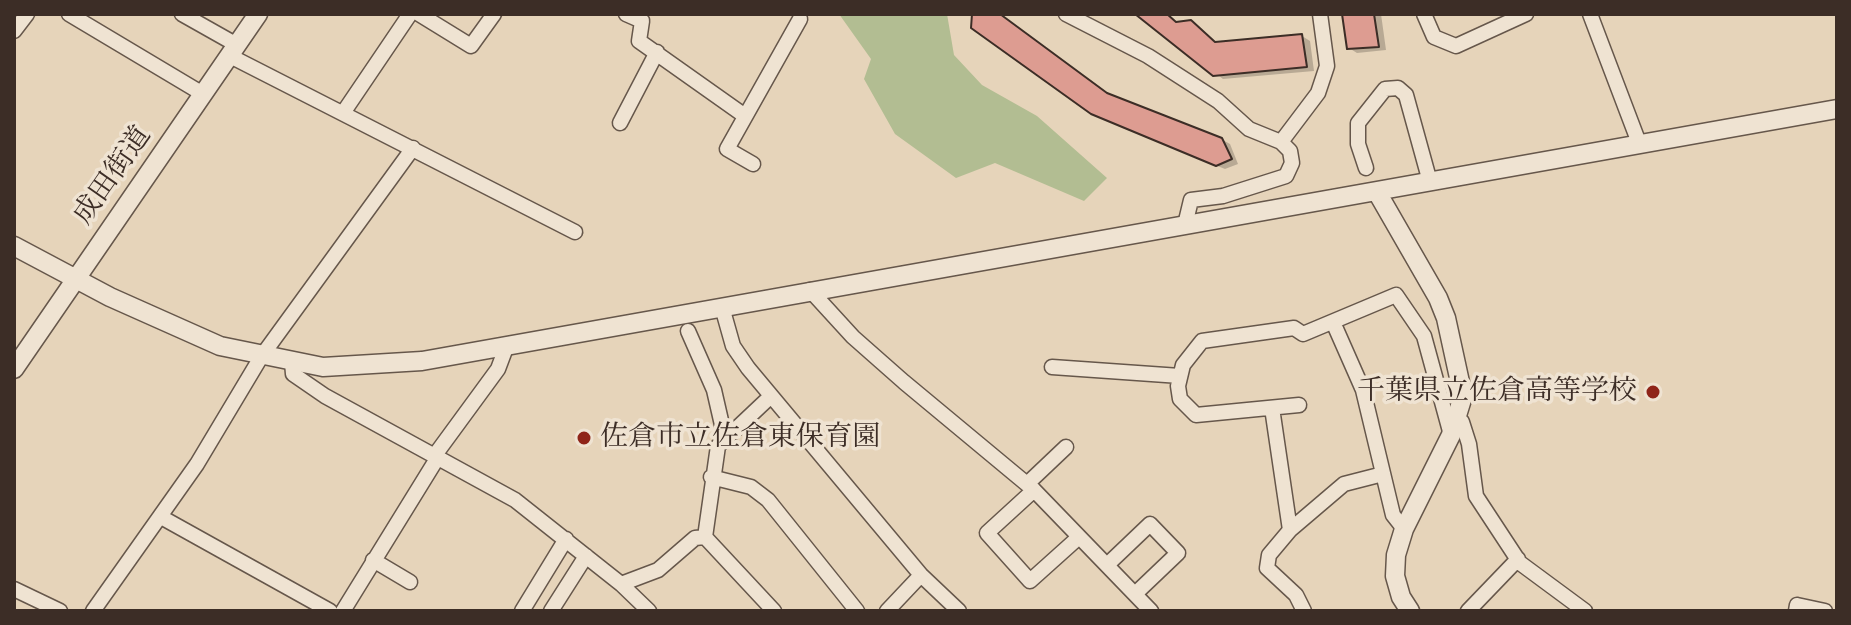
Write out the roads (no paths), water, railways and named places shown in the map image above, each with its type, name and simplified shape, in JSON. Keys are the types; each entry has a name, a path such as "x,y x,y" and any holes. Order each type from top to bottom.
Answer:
{"street":[{"path":"14,31 27,14"},
{"path":"69,14 203,94"},
{"path":"182,14 234,51 343,113 575,232"},
{"name":"成田街道","path":"14,369 258,14"},
{"path":"343,113 410,14"},
{"path":"419,14 471,46 494,14"},
{"path":"626,14 642,21 639,41 745,116"},
{"path":"1066,14 1159,63 1218,101 1249,129 1281,142 1290,151 1292,163 1286,176 1223,196 1191,200 1185,225"},
{"path":"1281,142 1318,93 1327,66 1320,14"},
{"path":"1424,14 1434,37 1456,46 1526,14"},
{"path":"1590,14 1639,143"},
{"path":"753,164 727,149 800,19"},
{"path":"620,123 657,52"},
{"path":"1366,168 1358,144 1358,123 1385,89 1398,88 1406,95 1430,182"},
{"path":"14,246 75,279 220,346 261,357 323,367 422,361 1837,109"},
{"path":"93,611 161,517 261,357 413,148"},
{"path":"1377,192 1446,318 1463,396 1454,428 1404,529 1396,555 1395,576 1402,607"},
{"path":"810,290 853,337 1030,487 1151,611"},
{"path":"1299,405 1196,415 1180,399 1180,376 1192,350 1202,341 1294,328 1303,334 1396,295 1424,336 1454,428"},
{"path":"722,307 733,346 771,396 921,575 959,611"},
{"path":"1333,322 1363,390 1393,515 1404,529"},
{"path":"688,331 714,390 725,438"},
{"path":"343,611 436,456 498,369 507,345"},
{"path":"292,362 293,374 325,396 515,500 621,584 649,611"},
{"path":"1052,367 1180,376"},
{"path":"771,396 718,446 711,477 705,537 774,611"},
{"path":"1272,408 1290,530"},
{"path":"1454,428 1462,422 1469,444 1476,496 1518,559 1546,585 1585,611"},
{"path":"1066,447 987,533 1030,581 1079,537"},
{"path":"1304,611 1296,595 1267,568 1269,555 1290,530 1344,484 1383,474"},
{"path":"711,477 751,487 768,500 857,611"},
{"path":"161,517 330,611"},
{"path":"1107,565 1150,524 1178,553 1135,594"},
{"path":"621,584 658,570 695,538 705,537"},
{"path":"522,611 566,539"},
{"path":"551,611 586,556"},
{"path":"1468,611 1518,559"},
{"path":"373,560 410,582"},
{"path":"887,611 921,575"},
{"path":"14,589 60,611"},
{"path":"1796,611 1797,605 1825,611"}],"place":[{"name":"千葉県立佐倉高等学校","path":"1653,392"},
{"name":"佐倉市立佐倉東保育園","path":"584,438"}]}
